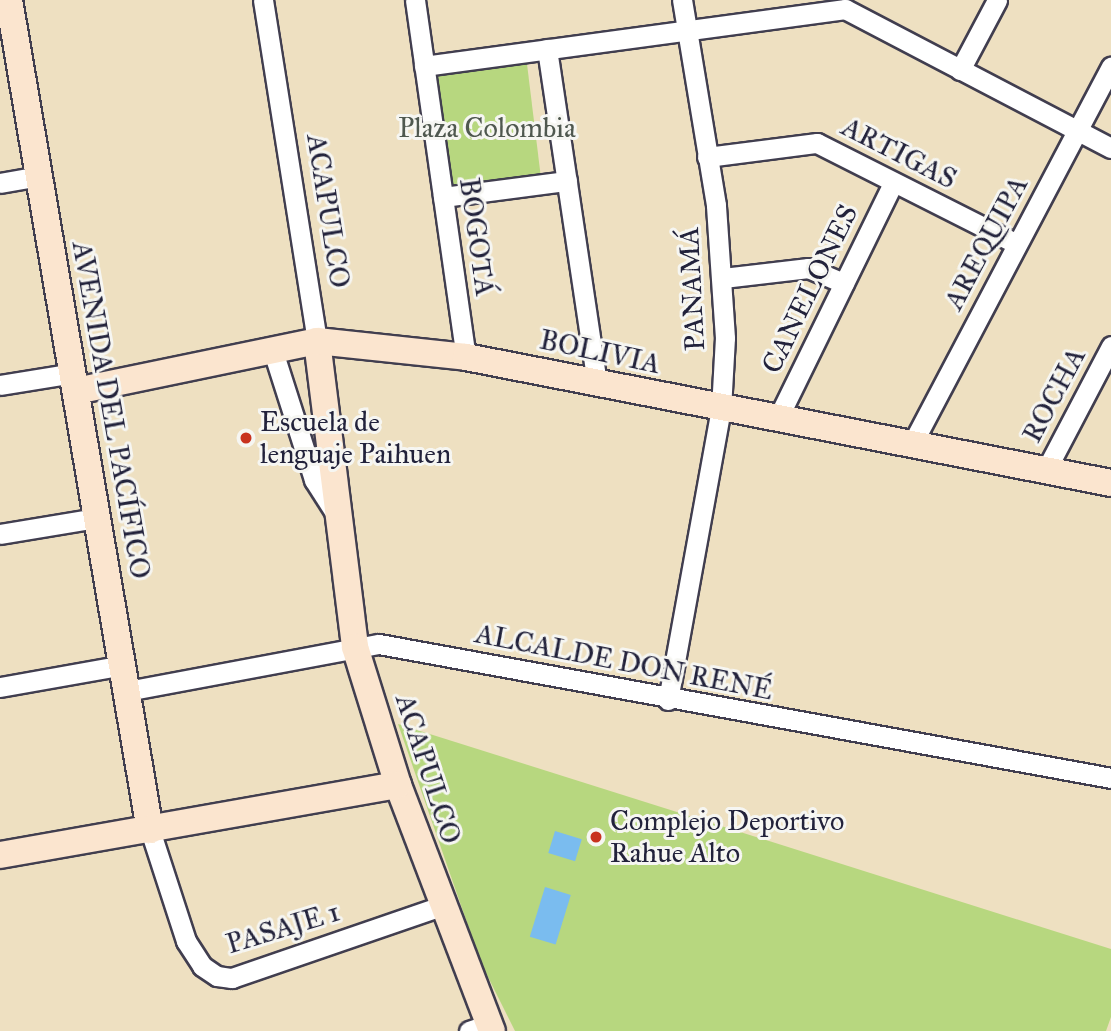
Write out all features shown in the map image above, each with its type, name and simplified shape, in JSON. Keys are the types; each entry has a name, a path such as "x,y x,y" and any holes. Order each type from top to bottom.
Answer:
{"street":[{"name":"AVENIDA DEL PACÍFICO","path":"9,0 7,34 39,176 150,830"},
{"name":"ACAPULCO","path":"263,0 317,341 355,648 398,785 484,1029"},
{"name":"BOGOTÁ","path":"415,0 466,357"},
{"name":"PANAMÁ","path":"668,699 721,409 723,278 682,0"},
{"path":"960,70 997,0"},
{"path":"424,66 687,30 847,4 960,70 1111,148"},
{"path":"547,49 597,383"},
{"name":"AREQUIPA","path":"911,446 1111,66"},
{"name":"ARTIGAS","path":"707,157 817,143 1017,244"},
{"path":"0,183 39,176"},
{"path":"443,198 567,181"},
{"name":"CANELONES","path":"777,420 893,183"},
{"path":"723,278 808,268 844,283"},
{"name":"BOLIVIA","path":"74,382 317,341 466,357 777,420 1111,483"},
{"name":"ROCHA","path":"1046,470 1111,346"},
{"name":"ACAPULCO","path":"272,348 314,480 337,517"},
{"path":"0,385 74,382"},
{"path":"0,534 97,518"},
{"name":"ALCALDE DON RENÉ","path":"0,687 125,678 379,644 1111,778"},
{"path":"0,855 398,785"},
{"name":"PASAJE 1","path":"150,830 186,941 202,965 218,976 232,978 441,906"}],"green space":[{"name":"Plaza Colombia","path":"527,64 541,176 445,188 432,76"},
{"name":"Complejo Deportivo Rahue Alto","path":"398,724 1111,949 1111,1017 1106,1031 515,1031 481,963"}],"water":[{"path":"555,831 582,839 575,861 548,853"},
{"path":"545,887 571,895 556,945 530,937"}],"place":[{"name":"Escuela de lenguaje Paihuen","path":"246,438"},
{"name":"Complejo Deportivo Rahue Alto","path":"596,837"}]}
